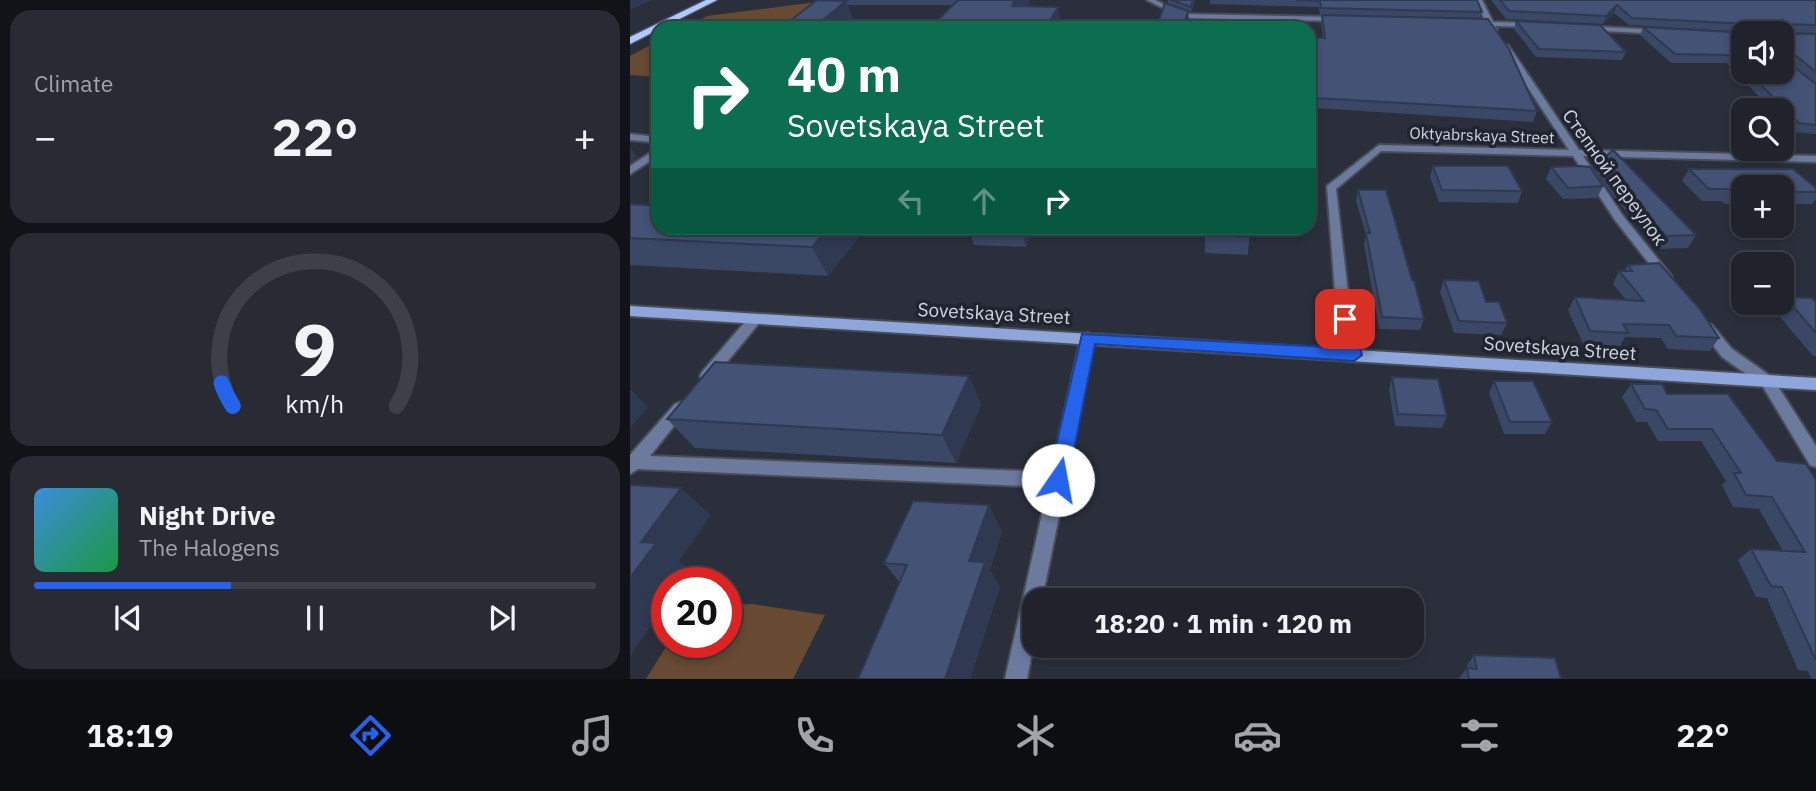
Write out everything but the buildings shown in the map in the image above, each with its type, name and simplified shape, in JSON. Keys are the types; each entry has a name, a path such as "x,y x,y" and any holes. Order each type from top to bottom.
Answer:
{"main road":[{"path":"670,21 713,0"},
{"path":"630,41 651,31"},
{"name":"Sovetskaya Street","path":"630,311 1816,384"}],"street":[{"path":"1150,0 1182,16 1349,20"},
{"name":"Степной переулок","path":"1479,0 1489,23 1574,153 1619,218 1677,291"},
{"path":"1461,22 1542,26"},
{"path":"1582,28 1676,32"},
{"path":"630,137 651,139"},
{"name":"Oktyabrskaya Street","path":"1354,355 1345,319 1331,188 1379,148 1816,159"},
{"path":"630,171 651,156"},
{"path":"632,465 755,319"},
{"path":"1702,322 1727,353 1767,381 1816,460"},
{"path":"1016,679 1088,338"},
{"path":"632,465 1058,480"}],"shaded area":[{"path":"824,1 797,21 697,21 707,16"},
{"path":"651,45 651,76 630,75 630,56"},
{"path":"742,604 825,615 793,679 646,679 659,658 742,658"}],"route":[{"path":"1058,480 1088,338 1354,355 1345,319"}]}
